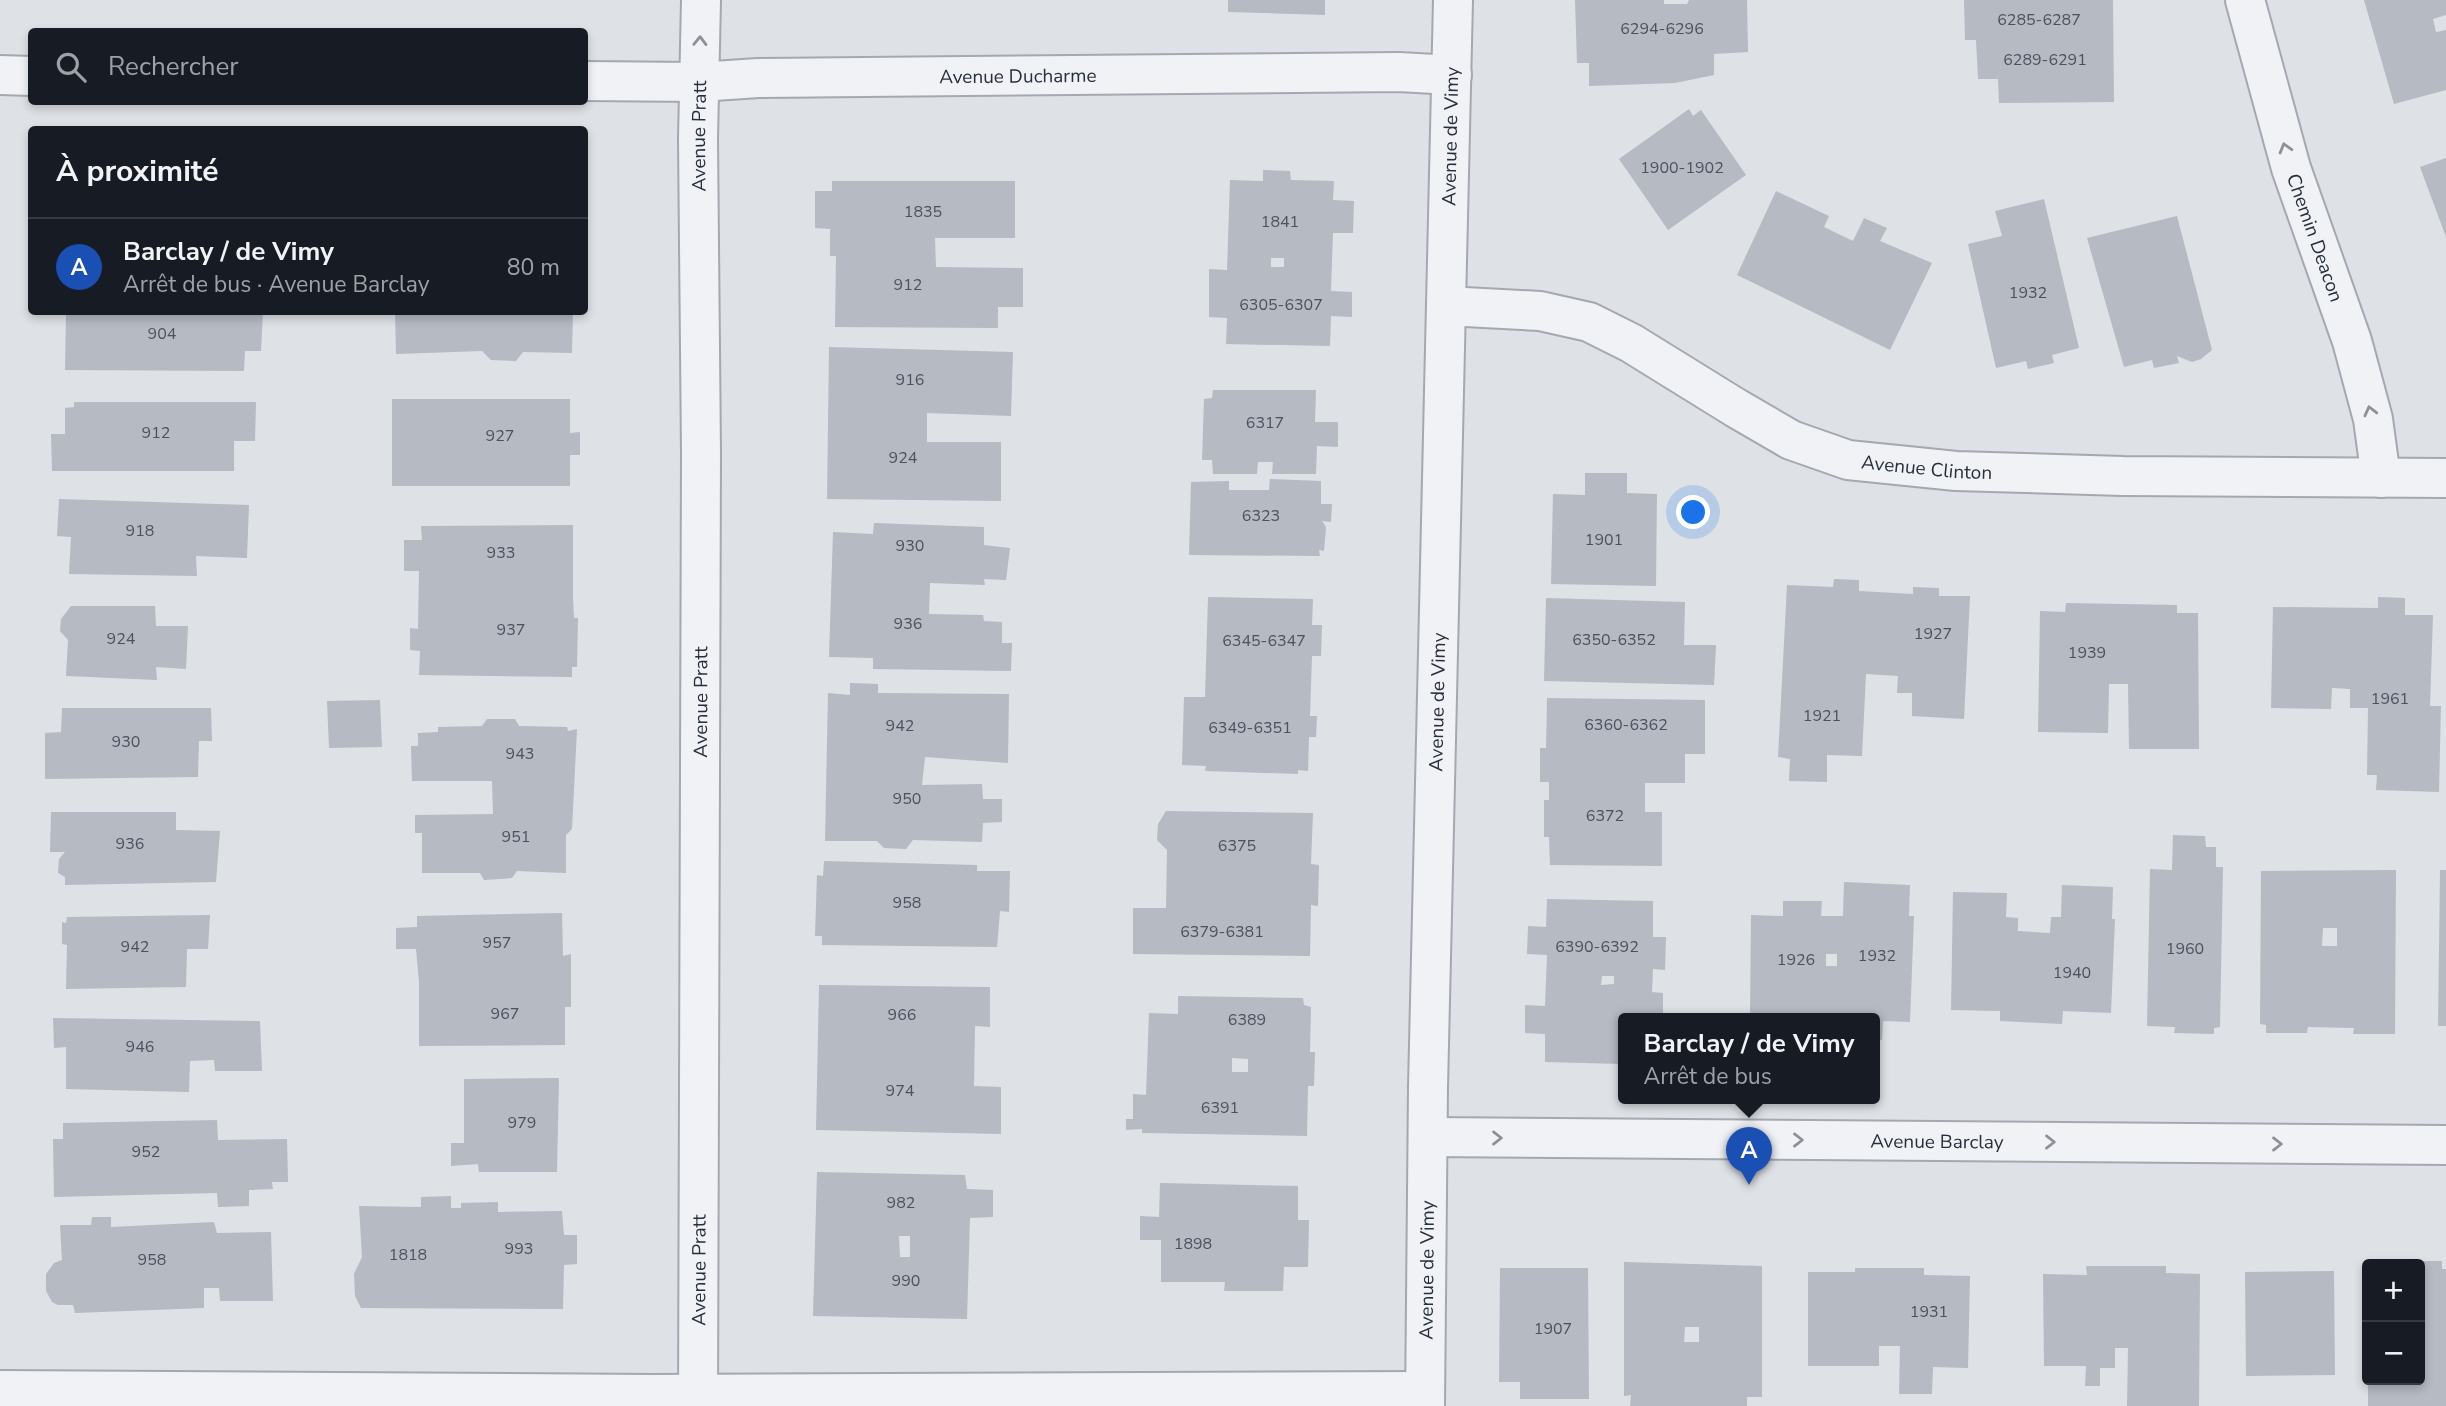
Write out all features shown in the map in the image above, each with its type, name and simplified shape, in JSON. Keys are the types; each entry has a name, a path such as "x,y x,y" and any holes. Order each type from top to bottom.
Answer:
{"street":[{"name":"Avenue Pratt","path":"698,1400 701,494 698,139 701,0"},
{"name":"Avenue de Vimy","path":"1424,1398 1453,0"},
{"name":"Chemin Deacon","path":"2245,0 2291,168 2351,341 2372,419 2381,478"},
{"name":"Avenue Ducharme","path":"588,81 699,82 786,78 1399,72 1452,75"},
{"path":"0,75 28,76"},
{"name":"Avenue Clinton","path":"1446,306 1540,311 1589,322 1631,343 1791,440 1848,460 1955,471 2123,476 2446,478"},
{"name":"Avenue Barclay","path":"1428,1137 2446,1145"},
{"path":"0,1390 698,1400 1424,1398"}],"building":[{"path":"1228,0 1325,0 1325,15 1228,12"},
{"path":"1575,0 1664,0 1664,4 1687,4 1689,0 1747,0 1748,52 1714,54 1714,75 1675,83 1589,86 1589,63 1577,63"},
{"path":"1964,0 2113,0 2114,102 1999,103 1998,79 1978,79 1976,40 1965,40"},
{"path":"2364,0 2446,0 2446,15 2433,19 2436,32 2446,30 2446,90 2394,104"},
{"path":"1689,109 1693,116 1701,110 1746,175 1668,230 1619,159"},
{"path":"2446,158 2446,237 2420,167"},
{"path":"1263,170 1290,171 1291,180 1334,181 1333,200 1354,201 1353,233 1333,233 1331,291 1352,292 1352,317 1331,316 1330,346 1226,344 1227,318 1209,317 1209,269 1227,270 1230,180 1263,181","holes":["1271,258 1284,258 1284,267 1271,267"]},
{"path":"832,181 1015,181 1015,238 935,238 936,267 1023,268 1023,307 998,307 998,328 835,327 836,256 830,256 830,229 815,228 815,191 832,191"},
{"path":"1776,191 1829,216 1824,227 1853,241 1864,218 1887,228 1880,241 1932,263 1890,350 1737,275"},
{"path":"2044,199 2079,348 2052,355 2054,363 2028,369 2026,361 1996,368 1968,244 2002,236 1995,211"},
{"path":"2177,216 2212,350 2192,362 2177,356 2179,363 2154,368 2152,360 2124,367 2087,238"},
{"path":"66,315 263,315 261,351 245,351 244,371 65,370"},
{"path":"395,315 573,315 572,353 523,352 516,361 491,360 482,351 396,354"},
{"path":"829,347 1013,352 1011,416 927,413 927,442 1001,442 1001,501 827,499"},
{"path":"1213,390 1316,390 1315,422 1338,422 1338,447 1317,446 1316,474 1272,474 1273,462 1258,462 1257,474 1213,474 1212,460 1202,460 1204,399 1212,398"},
{"path":"392,399 570,399 570,433 580,432 580,455 570,455 570,486 392,486"},
{"path":"74,402 256,402 255,441 234,441 234,471 52,471 51,434 65,434 65,408 74,407"},
{"path":"1585,473 1627,473 1627,493 1657,494 1656,586 1551,584 1553,494 1585,495"},
{"path":"1270,479 1321,481 1321,504 1332,504 1331,522 1322,521 1326,527 1324,551 1319,550 1320,556 1189,555 1191,482 1229,481 1229,490 1269,490"},
{"path":"59,499 249,505 247,558 196,556 197,576 69,574 71,537 57,536"},
{"path":"874,523 984,527 984,545 1010,548 1006,580 984,579 985,585 930,583 929,614 983,615 984,621 1002,622 1002,643 1012,643 1011,671 873,669 873,658 829,657 833,532 873,534"},
{"path":"573,525 574,618 578,618 577,667 572,667 572,677 419,675 420,651 410,650 410,628 418,629 419,571 404,571 404,540 422,540 421,526"},
{"path":"1834,579 1859,580 1859,591 1913,594 1913,587 1939,588 1939,596 1970,596 1964,719 1912,716 1912,693 1897,693 1898,676 1866,674 1862,756 1827,755 1827,782 1789,781 1790,759 1778,757 1787,585 1833,587"},
{"path":"1208,597 1313,599 1312,625 1322,625 1321,656 1312,656 1310,716 1317,716 1316,737 1309,737 1308,771 1298,770 1298,774 1205,771 1206,766 1182,765 1184,697 1205,697"},
{"path":"2378,597 2405,598 2405,615 2433,615 2430,706 2441,706 2439,792 2376,790 2377,775 2367,775 2368,708 2350,708 2350,689 2332,688 2331,709 2271,708 2273,607 2378,608"},
{"path":"1546,598 1685,602 1684,645 1716,645 1714,685 1544,681"},
{"path":"2066,603 2177,605 2177,613 2198,613 2199,749 2129,749 2128,684 2109,684 2108,733 2038,732 2040,611 2065,612"},
{"path":"71,606 155,606 156,626 188,626 186,669 156,667 157,680 66,676 68,640 60,631 61,619"},
{"path":"850,683 878,684 878,693 1009,694 1008,763 925,757 922,785 982,784 983,799 1002,799 1002,822 983,823 982,842 913,840 906,849 884,848 877,841 825,841 828,693 850,695"},
{"path":"1547,698 1705,700 1705,754 1685,754 1685,783 1645,783 1645,812 1662,812 1662,866 1550,865 1549,837 1544,837 1544,800 1549,800 1549,782 1540,782 1540,748 1546,748"},
{"path":"380,700 382,747 329,748 327,701"},
{"path":"62,708 211,708 212,741 199,741 198,777 45,779 45,733 61,732"},
{"path":"487,719 515,719 519,726 567,727 568,731 577,729 572,829 566,835 566,873 517,871 512,878 484,880 480,873 422,873 422,833 415,833 415,815 493,814 492,781 412,781 411,746 418,746 418,733 438,732 438,727 482,726"},
{"path":"1166,811 1313,813 1311,864 1319,865 1318,906 1311,905 1310,956 1133,954 1133,908 1166,908 1167,850 1157,840 1158,824"},
{"path":"51,812 176,812 176,830 220,831 216,882 65,885 65,877 58,873 59,859 65,852 50,852"},
{"path":"2173,835 2205,836 2206,847 2216,847 2216,867 2223,867 2220,1027 2214,1028 2214,1034 2174,1033 2175,1027 2147,1026 2150,869 2172,870"},
{"path":"824,861 977,865 977,871 1010,871 1009,912 1000,911 997,947 822,945 822,936 815,936 817,875 823,876"},
{"path":"2396,870 2395,1034 2353,1034 2354,1028 2308,1027 2307,1033 2266,1033 2266,1025 2260,1024 2261,871","holes":["2323,928 2337,928 2337,946 2322,946"]},
{"path":"2440,870 2446,870 2446,1026 2438,1026"},
{"path":"1844,882 1910,885 1909,916 1914,916 1910,1022 1883,1021 1880,1040 1880,1013 1750,1013 1751,915 1783,916 1783,901 1822,901 1821,916 1843,916","holes":["1826,954 1837,954 1837,966 1826,966"]},
{"path":"2062,885 2113,887 2112,919 2115,919 2111,1013 2063,1011 2062,1024 2000,1021 2000,1011 1951,1010 1953,892 2007,893 2006,917 2018,918 2018,931 2050,933 2051,917 2061,917"},
{"path":"1547,899 1653,901 1653,937 1666,937 1665,970 1653,969 1652,992 1663,993 1663,1013 1618,1013 1618,1064 1545,1062 1545,1034 1525,1033 1525,1005 1545,1006 1547,955 1527,954 1528,926 1546,927","holes":["1602,976 1614,976 1614,984 1601,985"]},
{"path":"562,913 563,956 571,954 571,1007 565,1007 565,1045 419,1046 416,949 396,949 396,928 417,927 417,916"},
{"path":"210,915 208,949 187,949 186,987 66,989 67,945 62,944 62,922 66,923 67,917"},
{"path":"819,985 990,987 990,1027 975,1026 974,1086 1001,1087 1001,1134 816,1130"},
{"path":"1178,996 1303,998 1304,1005 1311,1007 1310,1052 1315,1052 1314,1086 1308,1086 1307,1136 1142,1133 1142,1129 1126,1130 1126,1119 1133,1119 1133,1094 1146,1095 1149,1013 1178,1014","holes":["1232,1058 1248,1059 1248,1072 1232,1072"]},
{"path":"53,1018 260,1021 262,1071 215,1071 214,1060 190,1061 189,1092 66,1089 66,1047 54,1048"},
{"path":"559,1078 557,1172 479,1172 478,1164 451,1166 451,1143 464,1143 464,1079"},
{"path":"217,1120 218,1140 287,1139 288,1182 272,1182 273,1189 249,1190 249,1206 218,1207 217,1193 54,1197 53,1139 63,1139 63,1123"},
{"path":"817,1172 965,1175 967,1189 993,1190 993,1217 970,1218 967,1319 813,1316","holes":["899,1236 910,1236 910,1257 900,1257"]},
{"path":"1160,1183 1298,1186 1298,1220 1309,1220 1308,1267 1284,1267 1283,1291 1224,1291 1225,1282 1161,1282 1161,1240 1140,1240 1140,1216 1159,1217"},
{"path":"451,1196 451,1208 461,1208 461,1203 498,1202 498,1212 562,1211 564,1235 577,1235 577,1264 564,1265 563,1309 361,1308 355,1296 354,1274 362,1257 359,1206 421,1207 421,1197"},
{"path":"92,1217 111,1217 111,1227 214,1222 217,1233 271,1232 273,1301 220,1301 219,1288 204,1288 204,1308 75,1313 73,1305 58,1305 52,1302 46,1291 46,1274 54,1263 62,1260 60,1225 91,1225"},
{"path":"2425,1261 2442,1261 2442,1269 2446,1269 2446,1406 2368,1406 2368,1385 2425,1385"},
{"path":"1624,1262 1762,1266 1762,1397 1747,1397 1747,1406 1630,1406 1631,1395 1624,1396","holes":["1685,1327 1699,1327 1699,1342 1684,1342"]},
{"path":"2086,1266 2166,1266 2166,1273 2200,1274 2199,1406 2127,1406 2128,1348 2115,1348 2115,1368 2100,1368 2100,1386 2085,1386 2086,1366 2044,1366 2043,1274 2087,1275"},
{"path":"1500,1268 1588,1268 1589,1399 1520,1399 1520,1382 1499,1382"},
{"path":"1855,1268 1924,1268 1924,1275 1970,1276 1968,1368 1933,1367 1932,1394 1899,1394 1900,1346 1879,1346 1879,1366 1808,1366 1808,1272 1855,1272"},
{"path":"2334,1271 2335,1375 2246,1376 2245,1272"}],"place":[{"name":"Barclay / de Vimy","path":"1749,1185"}]}
